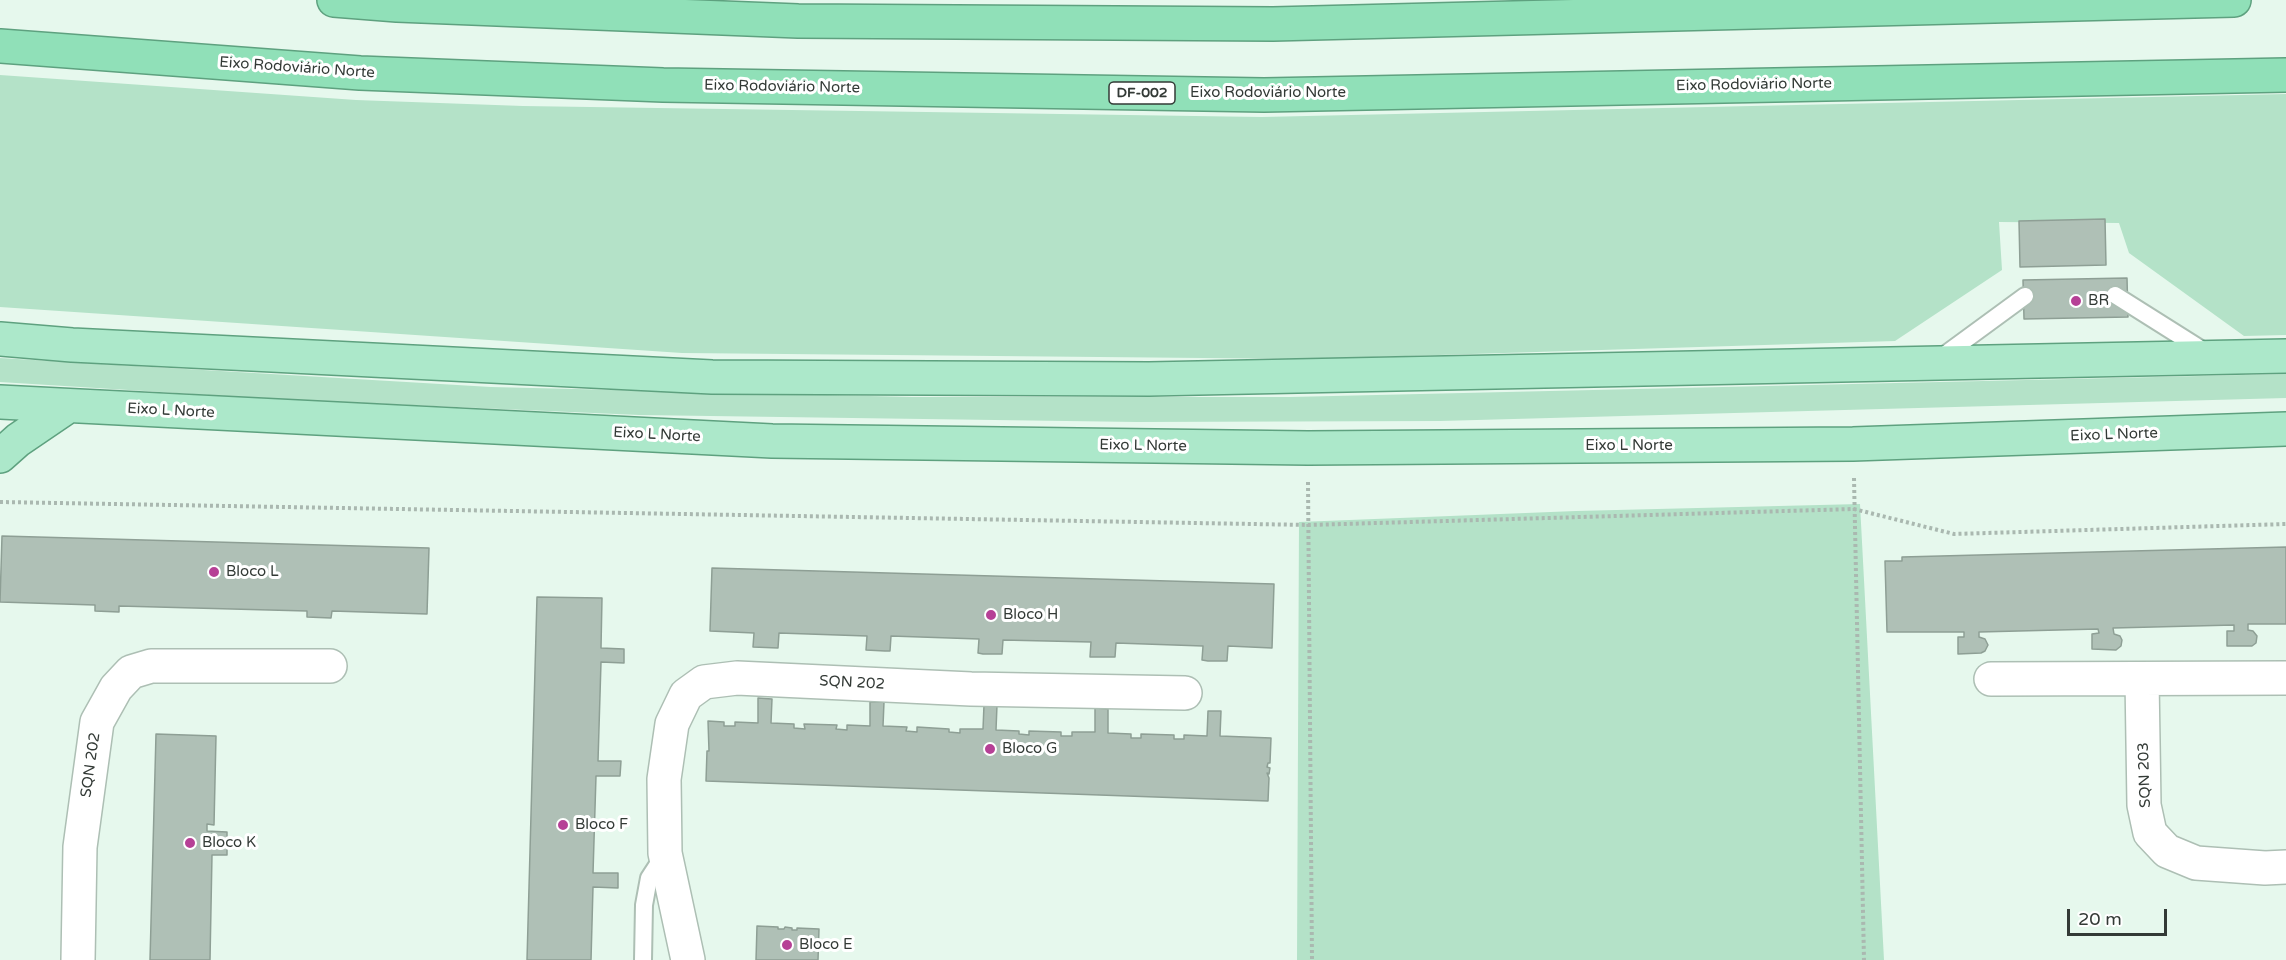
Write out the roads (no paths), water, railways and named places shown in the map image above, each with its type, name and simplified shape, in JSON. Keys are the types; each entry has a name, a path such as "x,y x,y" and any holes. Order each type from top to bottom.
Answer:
{"highway":[{"path":"334,0 397,5 798,21 1273,24 2234,0"},
{"name":"Eixo Rodoviário Norte","path":"0,46 360,73 663,85 1264,95 2286,75"}],"main road":[{"path":"0,339 72,345 712,377 1149,379 2286,356"},
{"name":"Eixo L Norte","path":"0,402 772,441 1308,448 1853,444 2286,429"},
{"path":"0,456 18,440 68,406"}],"street":[{"name":"SQN 202","path":"78,960 80,847 88,777 97,722 116,688 131,672 151,666 330,666"},
{"name":"SQN 202","path":"688,960 665,853 664,779 672,724 686,695 704,682 736,678 971,689 1185,693"},
{"path":"1991,680 2286,678"},
{"name":"SQN 203","path":"2142,679 2144,805 2150,833 2167,851 2196,863 2286,867"}],"lane":[{"path":"2115,295 2215,358"},
{"path":"1932,364 2025,296"},
{"path":"643,960 644,905 649,878 665,853"}],"place":[{"name":"BR","path":"2076,301"},
{"name":"Bloco L","path":"214,572"},
{"name":"Bloco H","path":"991,615"},
{"name":"Bloco G","path":"990,749"},
{"name":"Bloco F","path":"563,825"},
{"name":"Bloco K","path":"190,843"},
{"name":"Bloco E","path":"787,945"}]}
